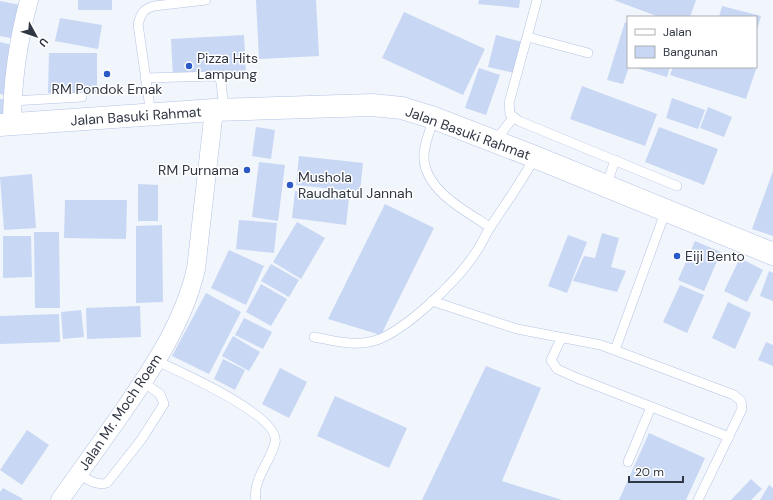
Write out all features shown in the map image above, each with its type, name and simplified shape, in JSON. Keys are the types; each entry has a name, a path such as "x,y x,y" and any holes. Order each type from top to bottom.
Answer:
{"main road":[{"name":"Jalan Basuki Rahmat","path":"6,125 219,110 372,106 402,108 434,118 495,141 773,254"}],"street":[{"path":"6,125 12,101 21,30 29,0"},
{"name":"Jalan Mr. Moch Roem","path":"60,500 144,383 157,361 190,293 196,269 219,110"}],"lane":[{"path":"151,115 138,24 144,10 154,6 206,0"},
{"path":"537,0 509,104 508,110 513,118 677,186"},
{"path":"528,37 588,53"},
{"path":"145,78 219,77 219,110"},
{"path":"12,101 82,97"},
{"path":"434,118 426,143 424,159 427,172 445,198 490,227"},
{"path":"495,141 513,118"},
{"path":"314,337 352,344 376,340 395,330 432,301 457,277 475,254 490,227 526,175 535,157"},
{"path":"606,187 615,160"},
{"path":"615,350 666,210"},
{"path":"432,301 517,330 600,345 734,395 742,406 729,437 698,500"},
{"path":"561,339 551,360 557,369 729,437"},
{"path":"157,361 230,398 269,425 274,432 276,442 255,490 256,500"},
{"path":"79,474 93,483 100,485 107,483 141,440 164,404 160,394 144,383"},
{"path":"628,462 651,407"}],"building":[{"path":"78,0 112,0 112,10 78,10"},
{"path":"256,0 316,0 319,56 259,59"},
{"path":"479,0 520,0 519,8 478,4"},
{"path":"614,0 696,0 690,16 656,16"},
{"path":"0,1 21,5 16,39 0,36"},
{"path":"722,6 761,16 757,30 757,16 719,16"},
{"path":"404,12 485,49 463,95 382,58"},
{"path":"60,18 102,25 98,49 55,41"},
{"path":"625,22 627,23 627,68 629,68 623,84 607,80"},
{"path":"244,35 246,73 173,77 171,39"},
{"path":"496,35 522,42 514,73 488,67"},
{"path":"0,42 16,46 6,95 0,94"},
{"path":"49,53 97,53 97,93 48,93"},
{"path":"479,68 500,75 486,115 465,108"},
{"path":"636,68 670,68 667,77"},
{"path":"673,68 756,69 746,99 670,75"},
{"path":"582,86 657,114 645,146 570,119"},
{"path":"672,98 705,110 698,129 666,118"},
{"path":"0,99 8,99 6,115 0,114"},
{"path":"708,107 732,117 724,137 700,128"},
{"path":"256,127 275,130 271,159 252,156"},
{"path":"659,127 718,149 704,185 645,162"},
{"path":"299,156 363,163 360,192 296,185"},
{"path":"259,162 285,165 278,221 252,217"},
{"path":"773,171 773,236 752,229"},
{"path":"32,174 36,228 4,230 0,177"},
{"path":"138,184 158,185 158,221 138,221"},
{"path":"295,191 349,198 346,225 292,218"},
{"path":"65,200 127,200 126,239 64,238"},
{"path":"385,204 434,228 381,335 328,319"},
{"path":"239,220 277,223 274,253 236,249"},
{"path":"297,222 325,238 301,279 273,262"},
{"path":"162,225 163,302 136,303 136,226"},
{"path":"34,232 59,232 60,308 35,308"},
{"path":"602,233 619,238 611,267 626,271 617,292 573,281 584,256 595,258"},
{"path":"568,235 587,242 567,293 548,286"},
{"path":"3,236 31,236 32,277 3,278"},
{"path":"695,241 721,252 704,291 678,280"},
{"path":"229,250 264,266 246,305 211,288"},
{"path":"740,258 763,270 747,302 724,291"},
{"path":"271,264 299,280 289,297 261,281"},
{"path":"769,271 773,273 773,301 760,296"},
{"path":"261,284 287,299 271,326 246,312"},
{"path":"680,285 704,295 687,333 663,322"},
{"path":"206,293 241,312 209,374 172,356"},
{"path":"728,302 751,313 735,349 712,338"},
{"path":"140,306 141,337 87,339 86,308"},
{"path":"81,310 84,337 63,339 61,312"},
{"path":"59,314 60,342 0,344 0,316"},
{"path":"244,318 272,332 263,349 235,335"},
{"path":"233,336 260,352 249,371 222,356"},
{"path":"766,342 773,345 773,366 758,360"},
{"path":"223,359 245,370 235,390 214,379"},
{"path":"486,366 541,388 502,481 562,500 422,500"},
{"path":"280,368 307,382 289,418 262,404"},
{"path":"335,396 407,428 389,468 317,436"},
{"path":"27,430 49,445 22,485 0,470"},
{"path":"649,433 705,458 686,500 619,500"},
{"path":"751,479 762,489 751,500 731,500"},
{"path":"769,485 773,488 773,500 760,500"},
{"path":"3,488 23,499 0,500 0,492"}],"place":[{"name":"Pizza Hits Lampung","path":"189,66"},
{"name":"RM Pondok Emak","path":"107,74"},
{"name":"RM Purnama","path":"247,170"},
{"name":"Mushola Raudhatul Jannah","path":"290,185"},
{"name":"Eiji Bento","path":"677,256"}]}
